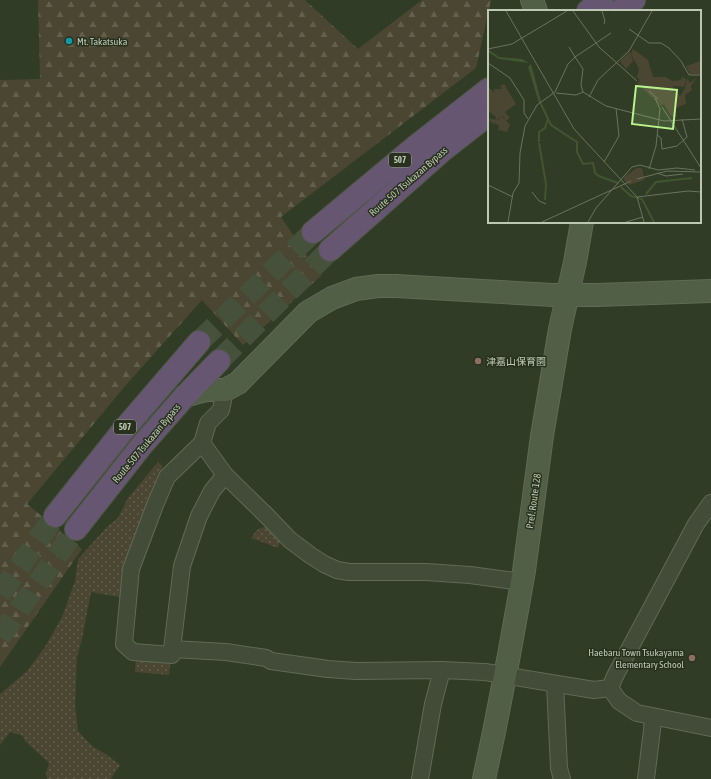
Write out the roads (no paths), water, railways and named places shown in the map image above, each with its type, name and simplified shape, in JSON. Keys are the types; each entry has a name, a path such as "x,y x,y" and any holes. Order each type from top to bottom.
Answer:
{"highway":[{"path":"589,10 602,0"},
{"path":"621,10 634,0"},
{"name":"Route 507 Tsukazan Bypass","path":"313,232 415,147 488,90"},
{"name":"Route 507 Tsukazan Bypass","path":"330,250 443,150 488,115"},
{"name":"507","path":"55,516 125,428 199,342"},
{"name":"Route 507 Tsukazan Bypass","path":"76,529 142,445 185,396 219,361"}],"main road":[{"path":"532,0 536,10"},
{"name":"Pref. Route 128","path":"484,779 522,582 546,414 560,329 582,223"},
{"path":"185,396 207,390 225,390 238,382 308,312 332,298 356,289 378,286 396,286 552,295 711,291"}],"street":[{"path":"172,655 133,652 124,644 131,569 167,477 202,443 208,423 220,410 225,390"},
{"path":"202,443 225,475 290,540 324,564 337,570 349,572 462,574 522,582"},
{"path":"225,475 212,491 199,516 182,566 172,649 226,652 266,658 271,662 328,669 356,671 442,670 485,672 594,690 610,688"},
{"path":"610,688 696,524 711,504"},
{"path":"420,779 433,704 442,670"},
{"path":"554,684 562,779"},
{"path":"610,688 619,701 637,713 711,728"},
{"path":"646,779 652,730 652,717"}],"tunnel":[{"path":"199,342 313,232"},
{"path":"219,361 330,250"},
{"path":"0,594 55,516"},
{"path":"0,637 76,529"}],"place":[{"name":"Mt. Takatsuka","path":"69,41"},
{"name":"津嘉山保育園","path":"478,361"},
{"name":"Haebaru Town Tsukayama Elementary School","path":"692,658"}]}
